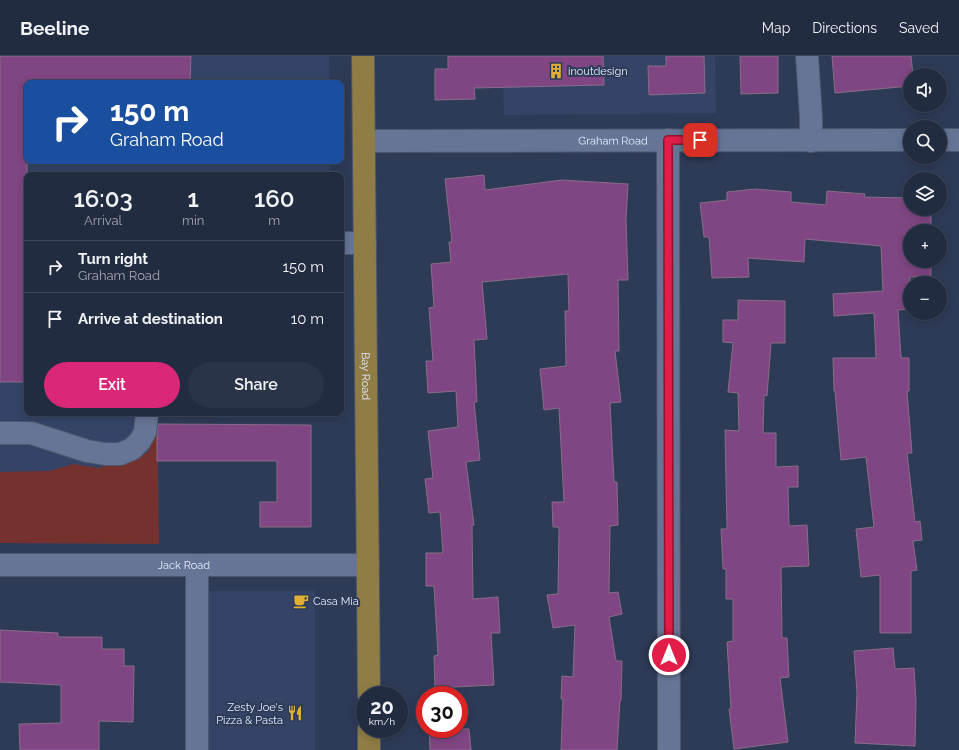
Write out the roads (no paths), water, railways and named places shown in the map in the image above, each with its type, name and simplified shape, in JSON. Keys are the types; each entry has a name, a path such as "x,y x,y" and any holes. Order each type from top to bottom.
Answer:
{"main road":[{"name":"Bay Road","path":"363,56 369,686"},
{"path":"369,738 369,750"}],"street":[{"path":"807,56 811,141"},
{"path":"668,140 669,750"},
{"name":"Graham Road","path":"364,141 903,140"},
{"path":"947,140 959,140"},
{"path":"344,243 365,243"},
{"path":"0,433 31,433 87,451 105,454 120,454 132,449 140,441 145,432 147,416"},
{"name":"Jack Road","path":"0,565 368,565"},
{"path":"197,565 197,750"}],"place":[{"name":"inoutdesign","path":"556,71"},
{"name":"Casa Mia","path":"301,601"},
{"name":"Zesty Joe's Pizza & Pasta","path":"295,713"}]}
